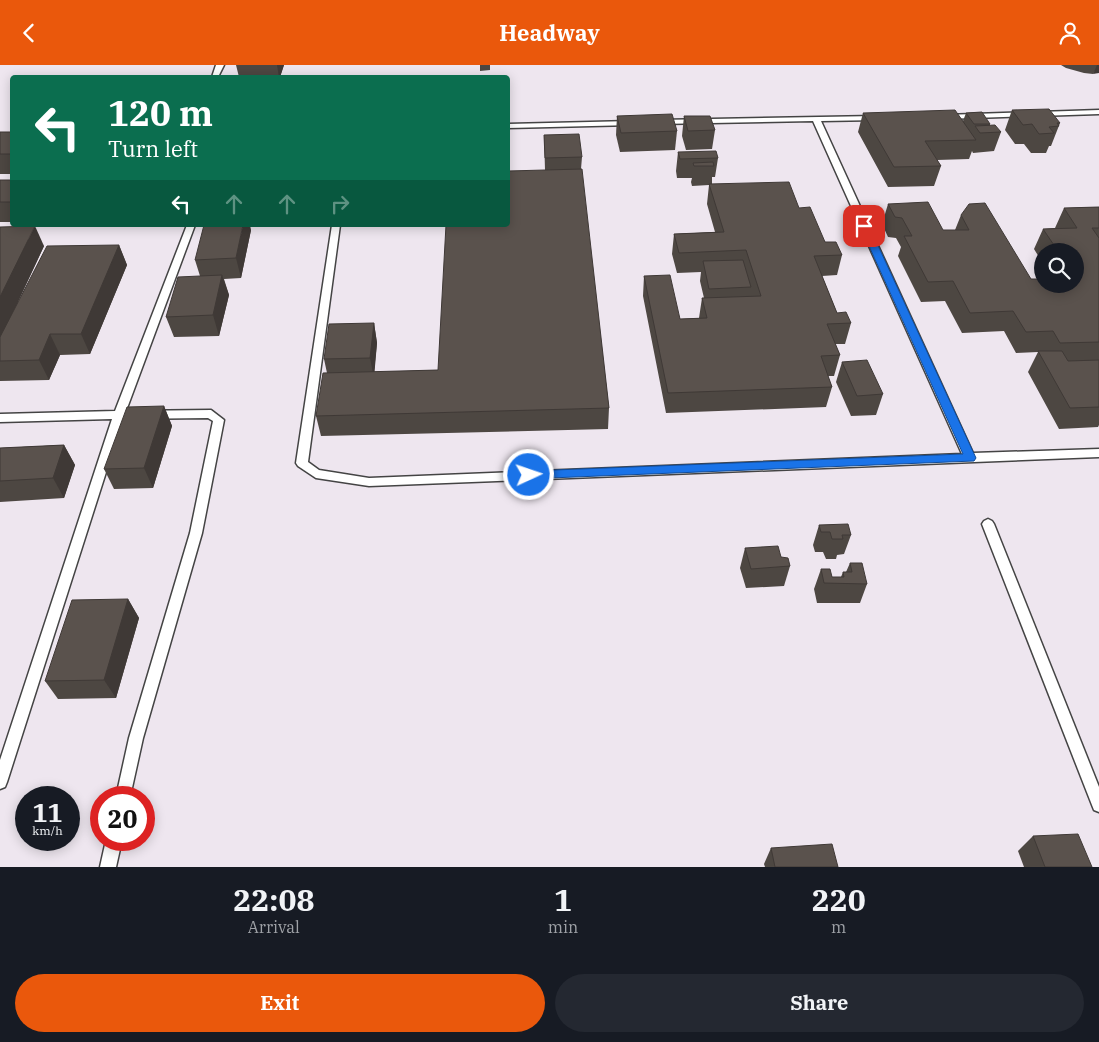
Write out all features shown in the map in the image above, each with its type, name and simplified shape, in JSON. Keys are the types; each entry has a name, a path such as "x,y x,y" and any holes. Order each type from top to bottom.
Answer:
{"lane":[{"path":"938,117 1099,112"},
{"path":"648,123 888,118"},
{"path":"816,119 970,458"},
{"path":"510,126 638,123"},
{"path":"0,782 118,417 190,227"},
{"path":"336,227 302,463 316,474 369,483 1099,453"},
{"path":"0,418 118,417 197,413 211,415 219,420 196,533 136,738 125,786"},
{"path":"988,524 1099,805"},
{"path":"108,867 112,851"}],"shaded area":[{"path":"0,65 1099,65 1099,867 0,867"}],"building":[{"path":"1049,109 1060,123 1057,123 1059,126 1049,127 1054,133 1039,134 1032,124 1023,125 1012,110"},
{"path":"955,110 976,140 925,141 941,166 894,167 863,113"},
{"path":"982,112 990,124 974,124 966,113"},
{"path":"672,114 677,131 621,133 617,116"},
{"path":"684,116 710,116 715,130 688,131"},
{"path":"995,125 1001,132 980,133 975,126"},
{"path":"0,132 10,132 10,154 0,154"},
{"path":"579,134 582,157 545,158 544,135"},
{"path":"716,151 718,158 680,159 678,152"},
{"path":"713,162 714,166 694,166 693,163"},
{"path":"582,169 609,408 316,416 323,373 438,370 446,227 510,227 510,171"},
{"path":"0,180 10,180 10,202 0,202"},
{"path":"789,182 799,208 810,207 825,242 836,242 842,255 814,256 837,313 846,312 851,323 827,324 840,355 821,356 832,387 668,393 644,276 670,275 680,319 707,318 702,298 761,296 746,250 679,253 674,234 724,232 709,184"},
{"path":"928,202 943,230 969,230 961,215 969,204 985,203 1031,279 1034,279 1034,293 1084,293 1084,243 1053,243 1043,229 1077,228 1064,208 1099,207 1099,228 1092,228 1099,238 1099,342 1060,343 1053,331 1026,332 1013,311 970,313 953,281 928,282 904,236 912,236 902,218 895,217 888,204"},
{"path":"0,227 35,227 0,297"},
{"path":"203,227 243,227 236,258 195,260"},
{"path":"119,245 81,334 50,334 39,360 0,361 0,337 47,246"},
{"path":"743,260 751,287 709,289 703,261"},
{"path":"222,275 213,315 166,317 178,277"},
{"path":"374,323 370,358 324,359 329,324"},
{"path":"1038,351 1062,351 1068,361 1099,360 1099,407 1070,408"},
{"path":"867,360 883,394 857,396 842,362"},
{"path":"164,406 144,468 104,469 127,407"},
{"path":"64,445 53,478 0,481 0,448"},
{"path":"848,524 851,535 842,535 843,539 832,539 830,532 821,532 819,525"},
{"path":"778,546 781,557 788,558 790,566 751,569 745,548"},
{"path":"850,563 862,563 867,584 824,583 821,569 830,569 832,577 844,577 843,572 852,572"},
{"path":"128,599 104,680 45,681 72,600"},
{"path":"1078,834 1092,867 1045,867 1033,836"},
{"path":"832,844 838,867 775,867 771,848"}],"route":[{"path":"529,475 970,458 864,226"}]}
